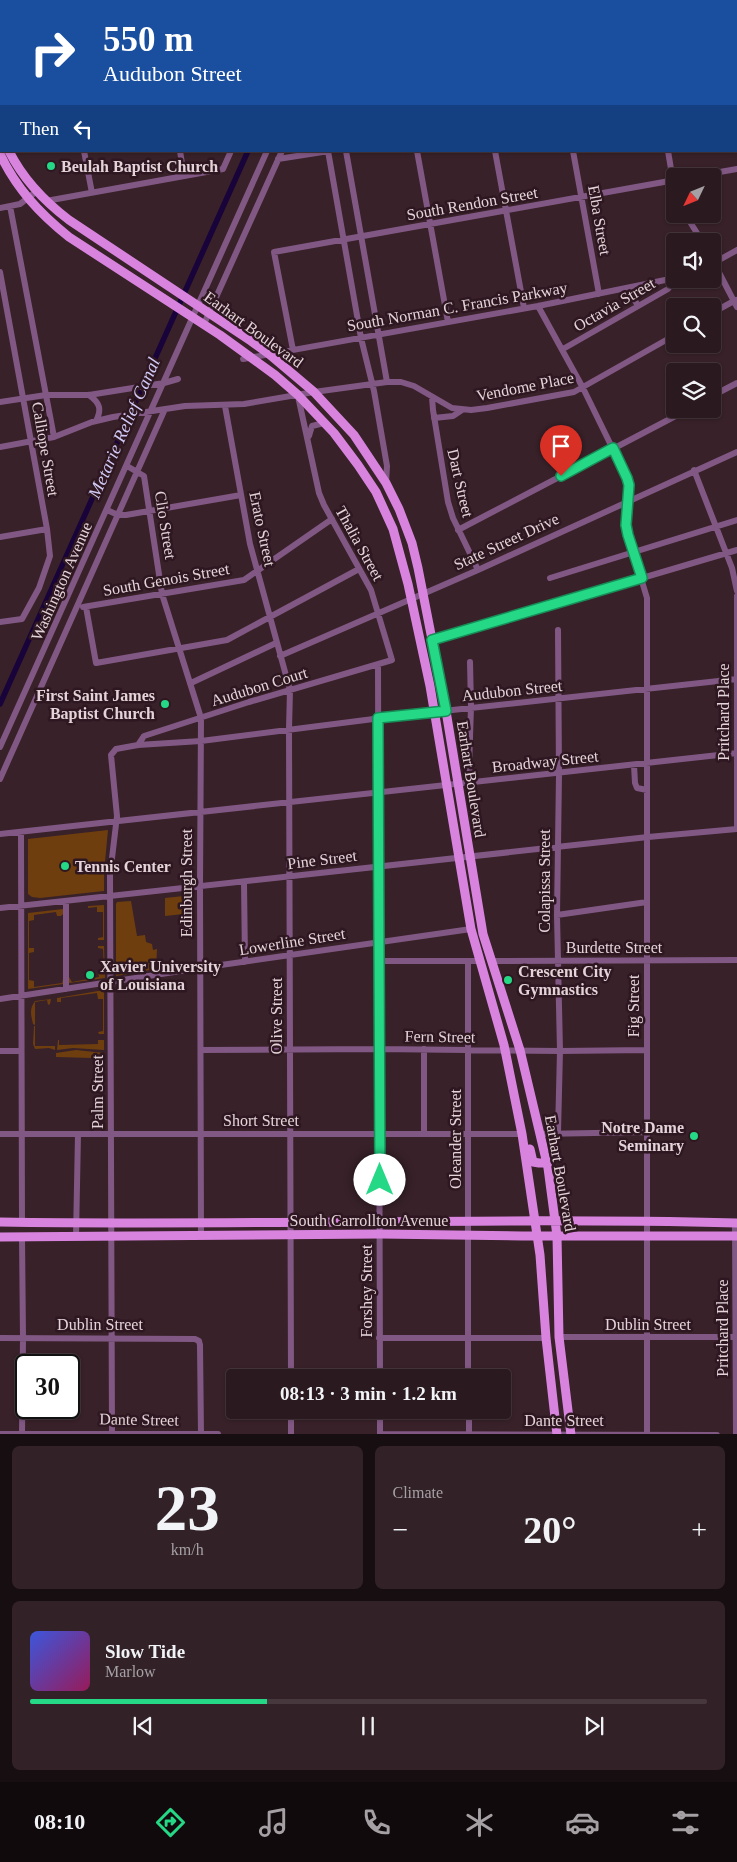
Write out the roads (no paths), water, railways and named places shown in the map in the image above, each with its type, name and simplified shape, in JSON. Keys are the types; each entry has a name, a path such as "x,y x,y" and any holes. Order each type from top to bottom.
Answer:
{"main road":[{"name":"Earhart Boulevard","path":"10,152 23,174 46,202 69,220 269,354 314,392 354,435 386,483 399,509 412,543 423,594 459,784 483,934 520,1050 547,1163 558,1236 559,1337 571,1434"},
{"name":"Earhart Boulevard","path":"0,154 27,198 45,217 69,237 190,314 298,395 324,422 358,465 376,492 393,529 411,599 435,712 470,929 506,1050 522,1134 540,1255 546,1338 557,1434"},
{"path":"146,286 153,276"},
{"path":"342,443 354,435"},
{"path":"516,1107 519,1096 524,1095 540,1129"},
{"path":"522,1134 529,1146 534,1162 539,1164 547,1163"},
{"path":"599,1221 599,1235"},
{"name":"South Carrollton Avenue","path":"0,1222 736,1222"},
{"name":"South Carrollton Avenue","path":"0,1237 289,1234 736,1236"}],"street":[{"path":"84,152 92,193"},
{"path":"180,152 184,176"},
{"path":"46,202 223,169 231,152"},
{"name":"Washington Avenue","path":"1,744 164,383 190,314 222,254 267,152"},
{"path":"204,324 282,152"},
{"path":"278,159 322,152"},
{"path":"328,152 361,338 373,385 387,466 386,483"},
{"path":"346,152 387,382"},
{"path":"417,152 448,322"},
{"path":"496,152 524,308"},
{"name":"Elba Street","path":"573,152 599,294"},
{"path":"668,152 672,168"},
{"path":"721,172 737,169"},
{"name":"South Rendon Street","path":"293,350 274,252 506,212 666,182"},
{"path":"0,208 20,204 37,191"},
{"name":"Calliope Street","path":"10,206 54,437"},
{"path":"721,258 737,250"},
{"path":"222,254 233,259"},
{"name":"Calliope Street","path":"0,272 47,529 50,556 40,588 22,619 0,622"},
{"path":"721,276 736,302 721,309"},
{"name":"South Norman C. Francis Parkway","path":"247,358 538,306 666,281"},
{"path":"628,288 638,306"},
{"name":"Octavia Street","path":"563,350 668,288"},
{"name":"Fig Street","path":"538,306 584,388 627,478 630,492 626,525 647,598 648,1434"},
{"name":"Vendome Place","path":"314,392 387,382 406,383 452,408 471,410 506,405 574,392 584,388 666,340"},
{"path":"0,402 46,395 89,395 178,379"},
{"path":"721,391 737,383"},
{"path":"0,447 54,437 96,421 113,417 185,406 244,404 314,392"},
{"path":"89,395 100,407 96,421"},
{"name":"Thalia Street","path":"298,395 319,493 371,590 392,660"},
{"name":"Dart Street","path":"432,397 448,502 458,530 478,570"},
{"name":"Erato Street","path":"225,406 250,544 280,656"},
{"name":"Washington Avenue","path":"0,779 165,408"},
{"name":"Vendome Place","path":"434,418 453,416 462,410"},
{"path":"458,530 671,418"},
{"path":"308,437 312,426 324,422"},
{"name":"State Street Drive","path":"280,656 478,570 737,452"},
{"path":"127,466 137,472"},
{"path":"694,470 715,527 727,553 735,576 737,591"},
{"name":"Clio Street","path":"137,472 144,476 162,594 191,683"},
{"path":"107,510 118,515 241,495"},
{"name":"South Genois Street","path":"77,608 244,580 332,519"},
{"path":"550,578 737,520"},
{"path":"0,537 47,529"},
{"path":"90,547 102,552"},
{"path":"432,640 737,550"},
{"path":"86,607 96,663 227,640 359,569"},
{"name":"Pritchard Place","path":"737,596 737,829"},
{"name":"Colapissa Street","path":"558,630 558,961 560,1051 558,1132"},
{"path":"191,683 276,643"},
{"path":"45,649 55,654"},
{"name":"Olive Street","path":"280,656 290,690 288,729 291,1369"},
{"name":"Audubon Court","path":"138,745 144,736 392,660"},
{"path":"470,662 469,754 471,783"},
{"name":"Forshey Street","path":"378,665 380,1369"},
{"name":"Audubon Street","path":"112,751 138,745 201,741 471,707 737,679"},
{"name":"Edinburgh Street","path":"191,683 201,718 201,1235"},
{"path":"1,744 14,747"},
{"name":"Palm Street","path":"112,751 117,822 110,875 112,1434"},
{"name":"Broadway Street","path":"0,834 737,753"},
{"path":"634,765 637,788 647,790"},
{"name":"Pine Street","path":"0,908 289,878 378,866 470,858 648,837 737,829"},
{"path":"22,832 22,1222"},
{"path":"244,882 245,962"},
{"path":"66,901 66,989"},
{"path":"558,915 647,902"},
{"name":"Lowerline Street","path":"0,1000 200,968 470,929"},
{"name":"Burdette Street","path":"491,961 737,960"},
{"path":"380,961 479,961"},
{"name":"Oleander Street","path":"468,961 468,1369"},
{"path":"424,1049 424,1134"},
{"path":"0,1051 21,1050"},
{"name":"Fern Street","path":"201,1050 647,1050"},
{"path":"540,1129 558,1132 648,1132"},
{"name":"Short Street","path":"0,1134 522,1134"},
{"path":"76,1237 78,1134"},
{"name":"Pritchard Place","path":"736,1222 736,1434"},
{"path":"22,1237 22,1434"},
{"name":"Dublin Street","path":"559,1337 737,1337"},
{"name":"Dublin Street","path":"0,1338 194,1338 199,1341 200,1345 202,1434"},
{"path":"380,1338 546,1338"},
{"path":"291,1419 291,1434"},
{"path":"380,1419 380,1434"},
{"path":"469,1419 469,1434"},
{"name":"Dante Street","path":"0,1434 218,1434"},
{"name":"Dante Street","path":"380,1434 717,1434"}],"waterway":[{"name":"Metarie Relief Canal","path":"0,704 248,152"}],"place":[{"name":"Beulah Baptist Church","path":"51,166"},
{"name":"First Saint James Baptist Church","path":"165,704"},
{"name":"Tennis Center","path":"65,866"},
{"name":"Xavier University of Louisiana","path":"90,975"},
{"name":"Crescent City Gymnastics","path":"508,980"},
{"name":"Notre Dame Seminary","path":"694,1136"}]}
